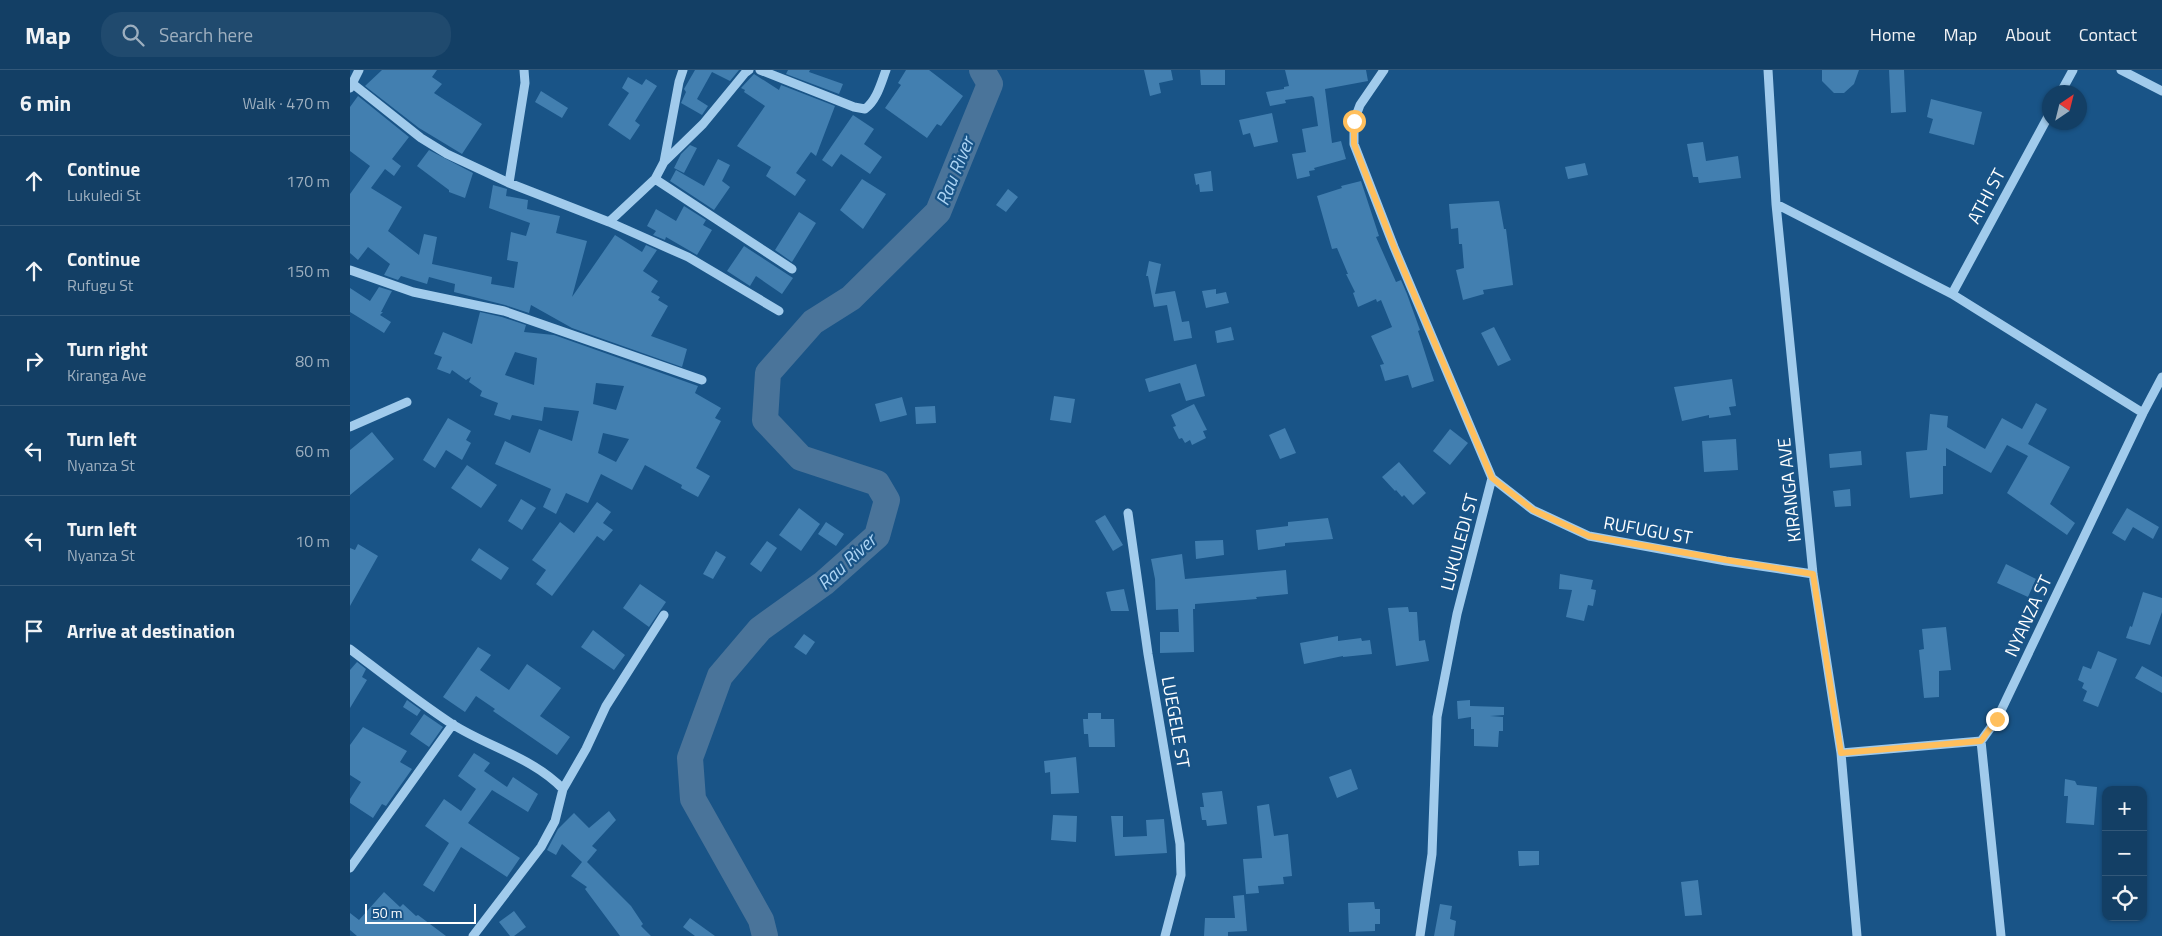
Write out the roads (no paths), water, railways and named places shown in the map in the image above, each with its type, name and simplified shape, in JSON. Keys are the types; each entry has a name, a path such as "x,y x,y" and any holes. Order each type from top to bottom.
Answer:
{"street":[{"path":"359,70 352,86 420,138 447,154 509,183 609,222 688,257 779,311"},
{"path":"509,183 525,83 524,70"},
{"path":"664,162 678,82 683,70"},
{"path":"609,222 655,179 664,162 703,124 749,70"},
{"path":"760,70 854,107 865,109 877,94 886,70"},
{"name":"LUKULEDI ST","path":"1384,70 1357,113 1354,121 1354,144 1394,247 1492,478 1457,614 1437,717 1432,854 1420,936"},
{"name":"KIRANGA AVE","path":"1768,70 1776,204 1813,574 1841,753 1857,936"},
{"path":"2064,85 2073,70"},
{"path":"2121,70 2162,91"},
{"name":"ATHI ST","path":"1952,294 2042,128"},
{"path":"655,179 792,269"},
{"path":"1776,204 1952,294 2143,413"},
{"path":"350,270 413,292 504,311 702,380"},
{"name":"NYANZA ST","path":"1981,741 1997,719 2162,377"},
{"path":"350,426 407,402"},
{"name":"RUFUGU ST","path":"1492,478 1533,510 1589,536 1813,574"},
{"name":"LUEGELE ST","path":"1128,513 1148,654 1180,844 1181,874 1165,936"},
{"path":"473,936 541,847 555,821 563,789 586,749 606,706 664,615"},
{"path":"350,649 453,724 512,753 551,777 563,789"},
{"path":"350,868 453,724"},
{"path":"1841,753 1981,741 2001,936"}],"waterway":[{"name":"Rau River","path":"765,936 761,920 693,799 690,758 720,676 760,629 824,583 877,536 887,500 877,483 801,458 765,420 768,373 813,322 851,298 938,212 990,84 982,70"}]}
